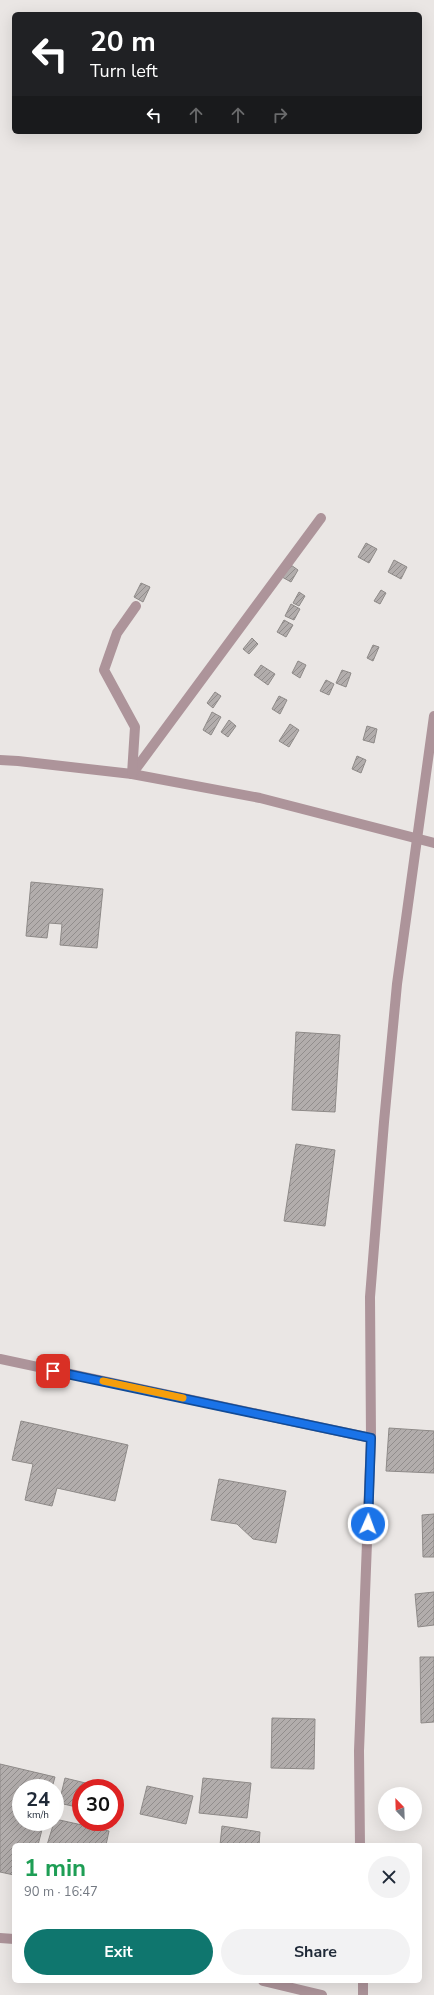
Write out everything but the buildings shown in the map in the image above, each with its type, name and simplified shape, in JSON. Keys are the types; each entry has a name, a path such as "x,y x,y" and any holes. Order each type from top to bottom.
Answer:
{"street":[{"path":"132,774 321,518"},
{"path":"132,774 135,727 104,670 117,633 136,606"},
{"path":"360,1843 359,1752 371,1438 370,1297 382,1137 397,984 434,716"},
{"path":"0,760 132,774 260,798 434,843"},
{"path":"0,1359 371,1438"},
{"path":"0,1938 12,1939"},
{"path":"271,1983 322,1995"},
{"path":"363,1983 363,1995"}],"slow traffic":[{"path":"103,1381 183,1398"}],"route":[{"path":"53,1371 371,1438 368,1524"}]}
